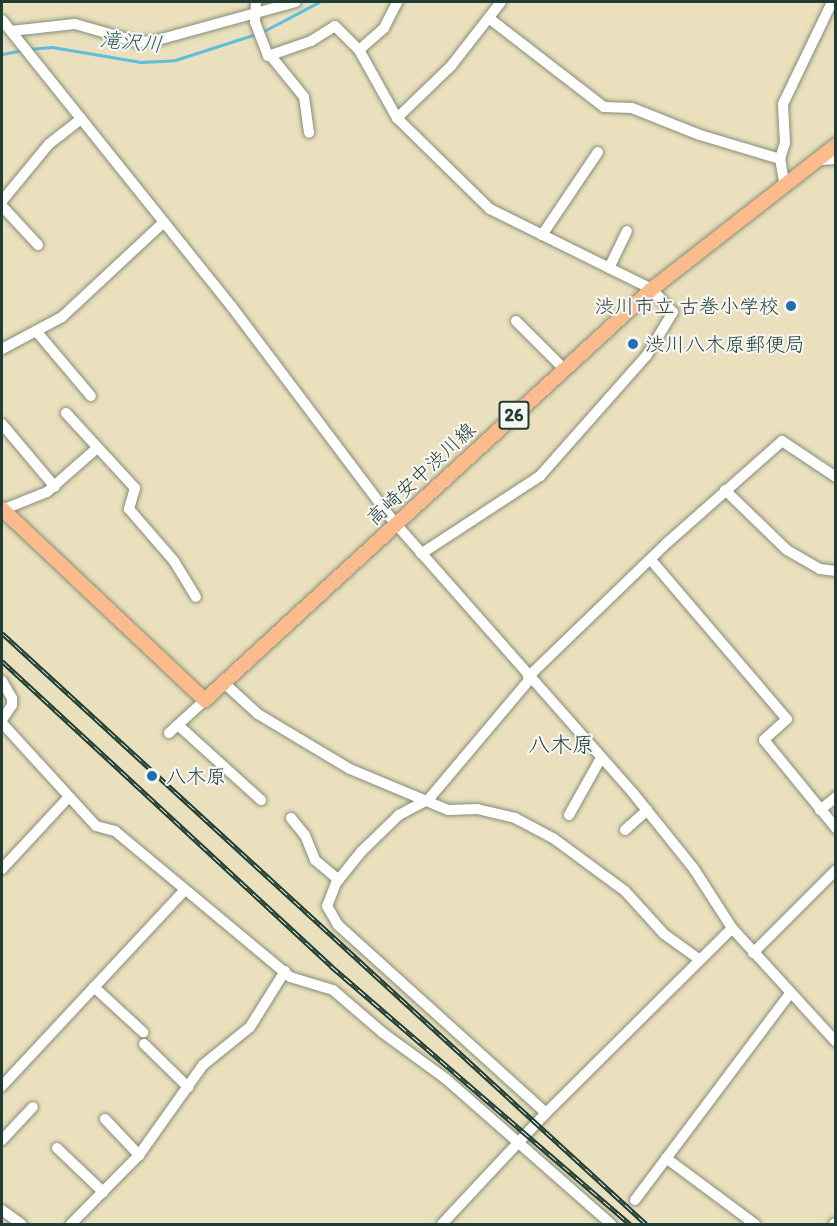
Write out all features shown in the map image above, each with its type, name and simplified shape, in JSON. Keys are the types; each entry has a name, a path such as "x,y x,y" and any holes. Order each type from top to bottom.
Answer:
{"main road":[{"name":"高崎安中渋川線","path":"205,700 652,289 836,145"},
{"path":"2,509 205,700"}],"street":[{"path":"256,2 254,19 261,45 304,97 309,133"},
{"path":"11,31 75,24 138,42 154,42 254,19 296,2"},
{"path":"359,50 384,28 397,2"},
{"path":"397,118 451,66 501,2"},
{"path":"785,187 780,159 785,143 783,104 832,2"},
{"path":"490,19 604,107 632,108 700,135 780,159"},
{"path":"2,20 164,222 395,523 647,810 694,869 732,928 789,995 836,1042"},
{"path":"270,56 311,41 335,26 359,50 397,118 490,209 652,289 673,312 647,355 540,476 421,554"},
{"path":"2,201 49,144 81,119"},
{"path":"542,235 598,152"},
{"path":"821,159 836,159"},
{"path":"2,206 38,245"},
{"path":"2,349 36,331 85,297 113,266 164,222"},
{"path":"609,268 627,231"},
{"path":"516,321 564,369"},
{"path":"36,331 91,396"},
{"path":"66,413 135,488 129,509 174,561 196,597"},
{"path":"2,424 55,487"},
{"path":"546,1113 338,925 327,906 339,880 399,815 429,799 529,678 725,490 782,441 836,477"},
{"path":"2,509 55,487 97,448"},
{"path":"725,490 787,550 820,569 836,571"},
{"path":"651,560 787,719 764,740 836,828"},
{"path":"2,681 12,698 12,705 2,721 96,826 115,831 184,891 290,977 333,990 383,1034 446,1079 517,1144 611,1224"},
{"path":"224,683 258,714 350,769 429,799 448,810 477,810 515,818 553,838 625,891 664,934 700,960"},
{"path":"169,733 205,700"},
{"path":"178,725 261,800"},
{"path":"569,815 602,758"},
{"path":"2,869 69,797"},
{"path":"820,810 836,797"},
{"path":"625,830 647,810"},
{"path":"291,818 305,835 315,860 339,880"},
{"path":"753,953 836,870"},
{"path":"2,1086 184,891"},
{"path":"442,1224 546,1113 732,928"},
{"path":"71,1224 139,1155 203,1065 250,1027 285,971"},
{"path":"94,987 188,1087"},
{"path":"635,1200 789,995"},
{"path":"2,1140 33,1107"},
{"path":"105,1119 139,1155"},
{"path":"57,1148 103,1192"},
{"path":"666,1158 755,1224"},
{"path":"2,1209 21,1224"}],"waterway":[{"name":"滝沢川","path":"262,32 319,2"},
{"name":"滝沢川","path":"28,49 52,47 141,62 175,60 256,34"},
{"name":"滝沢川","path":"2,54 22,50"}],"railway":[{"path":"2,633 646,1224"},
{"path":"2,661 331,966 630,1224"}],"place":[{"name":"渋川市立 古巻小学校","path":"791,306"},
{"name":"渋川八木原郵便局","path":"633,344"},
{"name":"八木原","path":"152,776"}],"district":[{"name":"八木原","path":"561,745"}]}
